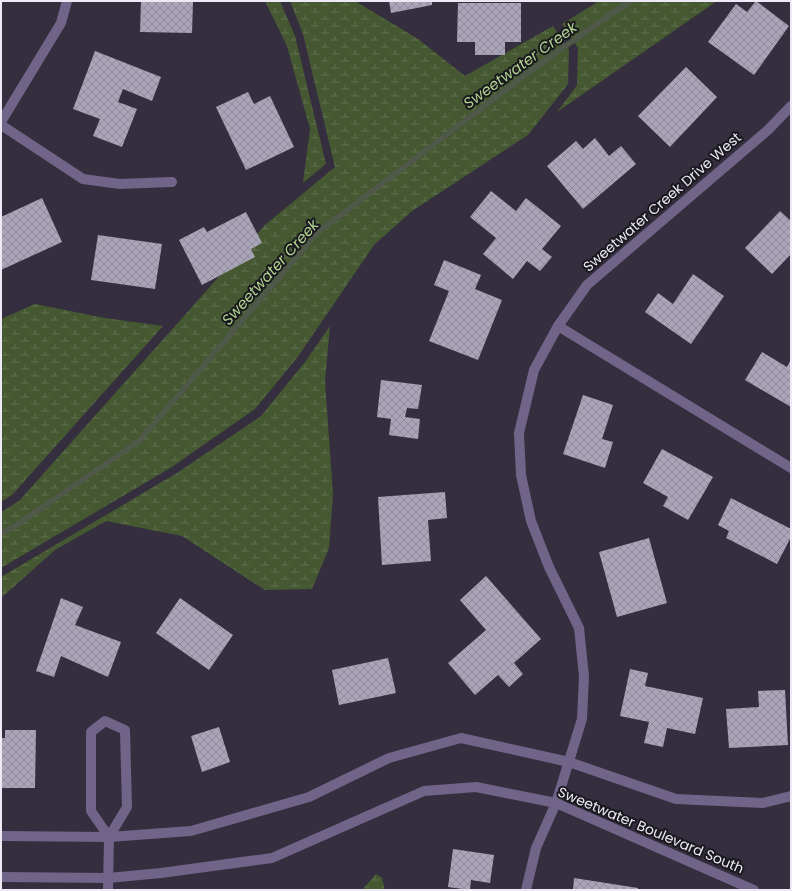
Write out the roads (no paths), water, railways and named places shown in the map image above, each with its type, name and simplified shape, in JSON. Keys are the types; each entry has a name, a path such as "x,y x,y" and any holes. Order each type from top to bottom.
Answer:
{"street":[{"path":"67,1 61,23 1,124 83,179 120,184 172,182"},
{"name":"Sweetwater Creek Drive West","path":"526,890 536,848 556,803 582,719 584,676 579,628 550,567 531,521 521,475 519,433 534,370 558,326 587,285 768,130 791,106"},
{"path":"558,326 791,468"},
{"path":"108,836 91,811 91,732 105,721 125,730 127,792 127,807 108,836 108,890"},
{"path":"1,836 108,836 191,831 309,797 390,758 461,738 569,762 676,799 763,803 791,796"},
{"name":"Sweetwater Boulevard South","path":"1,877 108,878 162,873 272,858 424,791 476,787 556,803 754,890"}],"waterway":[{"name":"Sweetwater Creek","path":"1,533 12,528 139,441 317,233 541,63 630,1"}]}
